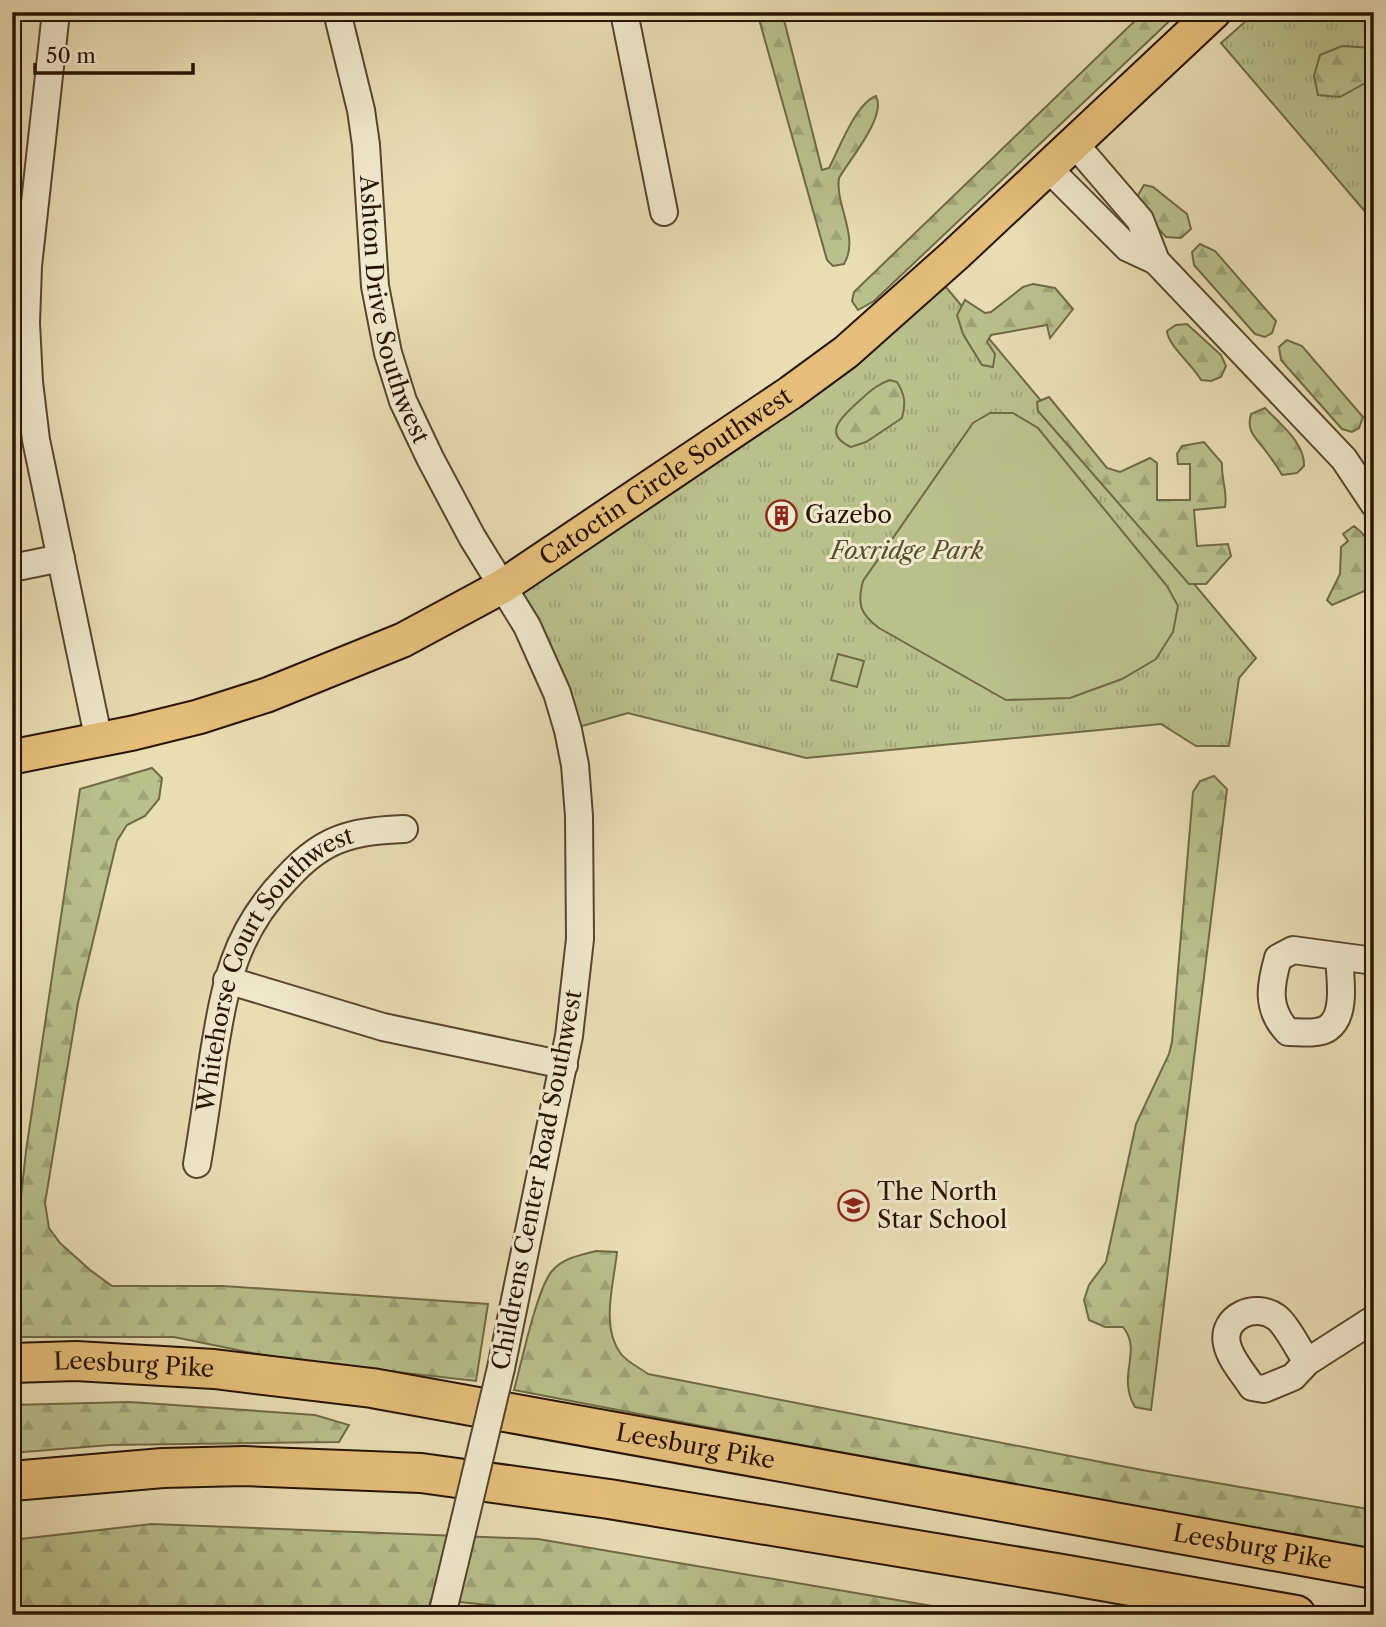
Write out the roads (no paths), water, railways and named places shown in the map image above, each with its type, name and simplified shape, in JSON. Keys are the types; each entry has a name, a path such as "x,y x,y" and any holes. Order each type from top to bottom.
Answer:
{"highway":[{"name":"Leesburg Pike","path":"12,1363 76,1361 214,1369 372,1388 1374,1569"},
{"path":"12,1481 138,1470 244,1466 421,1473 636,1503 1296,1615"}],"main road":[{"name":"Catoctin Circle Southwest","path":"12,757 99,741 198,717 322,675 403,640 503,586 790,393 846,352 955,255 1214,12"}],"street":[{"path":"56,12 29,265 26,323 29,382 36,440 99,741"},
{"name":"Ashton Drive Southwest","path":"337,12 361,110 366,145 375,286 388,354 403,401 430,458 472,537 503,586"},
{"path":"624,12 664,212"},
{"path":"1074,142 1140,220 1156,261"},
{"path":"1047,167 1128,248 1156,261 1344,459 1374,504"},
{"path":"12,568 61,558"},
{"name":"Childrens Center Road Southwest","path":"442,1615 501,1368 564,1065 580,939 580,839 575,765 568,730 557,693 527,626 503,586"},
{"name":"Whitehorse Court Southwest","path":"197,1164 227,980 239,945 254,918 293,871 325,846 364,832 404,829"},
{"path":"1339,957 1374,961"},
{"path":"227,980 383,1027 564,1065"},
{"path":"1307,1362 1374,1319"}],"place":[{"name":"Gazebo","path":"782,515"},
{"name":"The North Star School","path":"854,1206"}],"park label":[{"name":"Foxridge Park","path":"907,551"}]}
